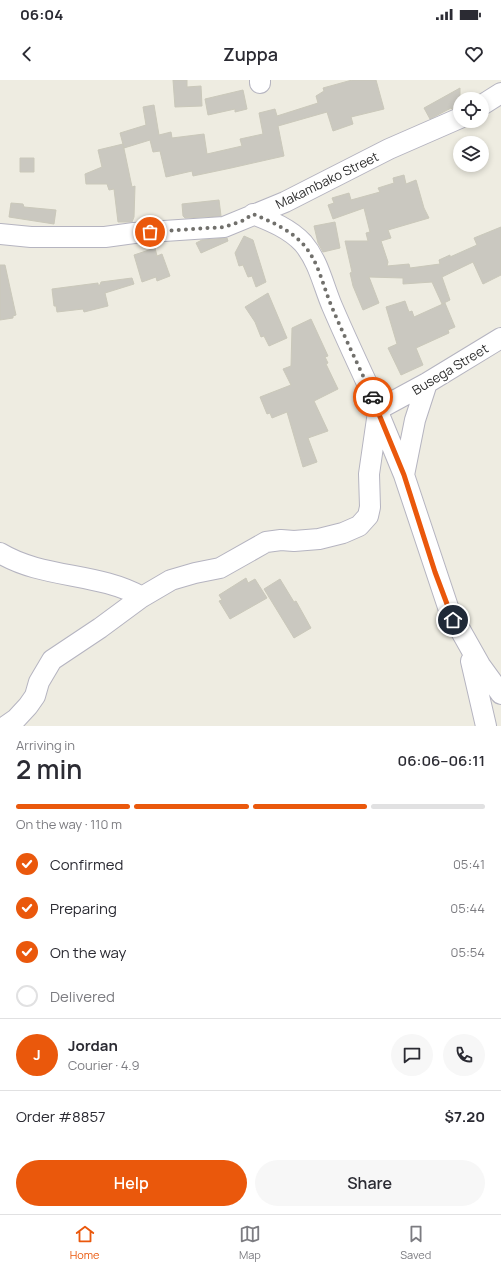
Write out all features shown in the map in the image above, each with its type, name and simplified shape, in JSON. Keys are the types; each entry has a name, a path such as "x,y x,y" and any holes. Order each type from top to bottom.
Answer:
{"street":[{"path":"489,101 501,93"},
{"name":"Makambako Street","path":"0,234 31,237 105,237 134,233 224,227 242,221 253,214 285,202 389,149 453,121"},
{"path":"253,214 286,230 302,242 311,254 332,307 378,410 404,475 449,610 467,644 501,694"},
{"name":"Busega Street","path":"378,410 427,383 501,338"},
{"path":"404,475 415,420 427,383"},
{"path":"6,726 16,719 35,696 39,682 52,660 100,628 142,597 171,580 195,572 220,568 266,542 318,539 342,533 359,526 368,516 370,507 369,474 378,410"},
{"path":"0,553 28,567 121,587 142,597"},
{"path":"467,644 486,726"}],"building":[{"path":"173,80 187,80 187,87 201,86 202,106 175,107"},
{"path":"352,80 376,80 384,109 351,117 353,124 333,131 327,112 278,126 284,156 193,176 192,171 166,177 160,151 153,152 150,140 124,148 120,133 146,125 143,107 154,105 159,135 171,132 172,138 204,134 207,154 242,146 240,139 263,134 259,113 275,109 277,116 318,103 316,96 324,91 323,88"},
{"path":"460,88 460,92 453,92 453,108 451,108 430,119 424,108"},
{"path":"243,90 247,109 235,112 235,109 208,115 205,99"},
{"path":"123,144 132,187 135,186 134,217 132,222 118,222 114,189 109,190 107,184 86,184 85,174 102,167 98,150"},
{"path":"20,158 34,158 34,172 20,172"},
{"path":"404,175 406,184 416,180 424,208 429,218 388,230 391,238 381,241 388,262 387,266 409,264 410,268 440,264 439,260 450,255 450,257 477,245 474,238 501,227 501,275 483,284 473,262 442,277 450,300 442,304 432,282 403,284 403,278 369,277 379,303 363,310 353,286 350,273 352,272 345,241 368,241 366,233 370,232 364,208 333,219 328,205 334,203 332,198 349,193 351,200 380,192 378,188 394,183 393,178"},
{"path":"219,200 221,216 185,218 183,216 182,204"},
{"path":"11,203 23,204 24,207 56,210 54,224 9,217"},
{"path":"335,222 340,248 323,252 318,243 314,226"},
{"path":"244,236 253,240 266,282 256,287 252,276 248,277 243,265 239,266 235,253"},
{"path":"227,238 228,241 201,253 196,243 202,240"},
{"path":"155,248 157,256 162,254 170,276 157,281 156,277 142,282 134,255"},
{"path":"0,265 5,265 16,315 13,316 13,318 0,320"},
{"path":"132,278 134,284 105,293 108,306 84,312 83,309 57,312 56,306 54,306 52,289 98,283 98,285 100,285 101,282"},
{"path":"268,293 287,338 269,346 264,336 261,337 255,322 245,307"},
{"path":"405,301 409,312 412,311 414,317 445,303 455,327 448,330 449,333 416,348 423,365 401,375 388,348 397,344 386,307"},
{"path":"311,319 328,356 325,357 328,363 326,364 338,389 314,401 328,431 308,438 317,462 303,467 287,412 272,418 270,413 267,414 260,397 291,385 283,369 291,366 292,328"},
{"path":"246,578 248,583 255,579 267,598 230,619 219,601 222,600 219,595"},
{"path":"280,579 294,602 296,601 311,628 294,638 264,589"}],"way so far":[{"path":"150,232 224,227 242,221 253,214 272,222 293,235 302,242 316,262 325,291 373,397"}],"route":[{"path":"373,397 404,475 435,572 453,620"}]}
